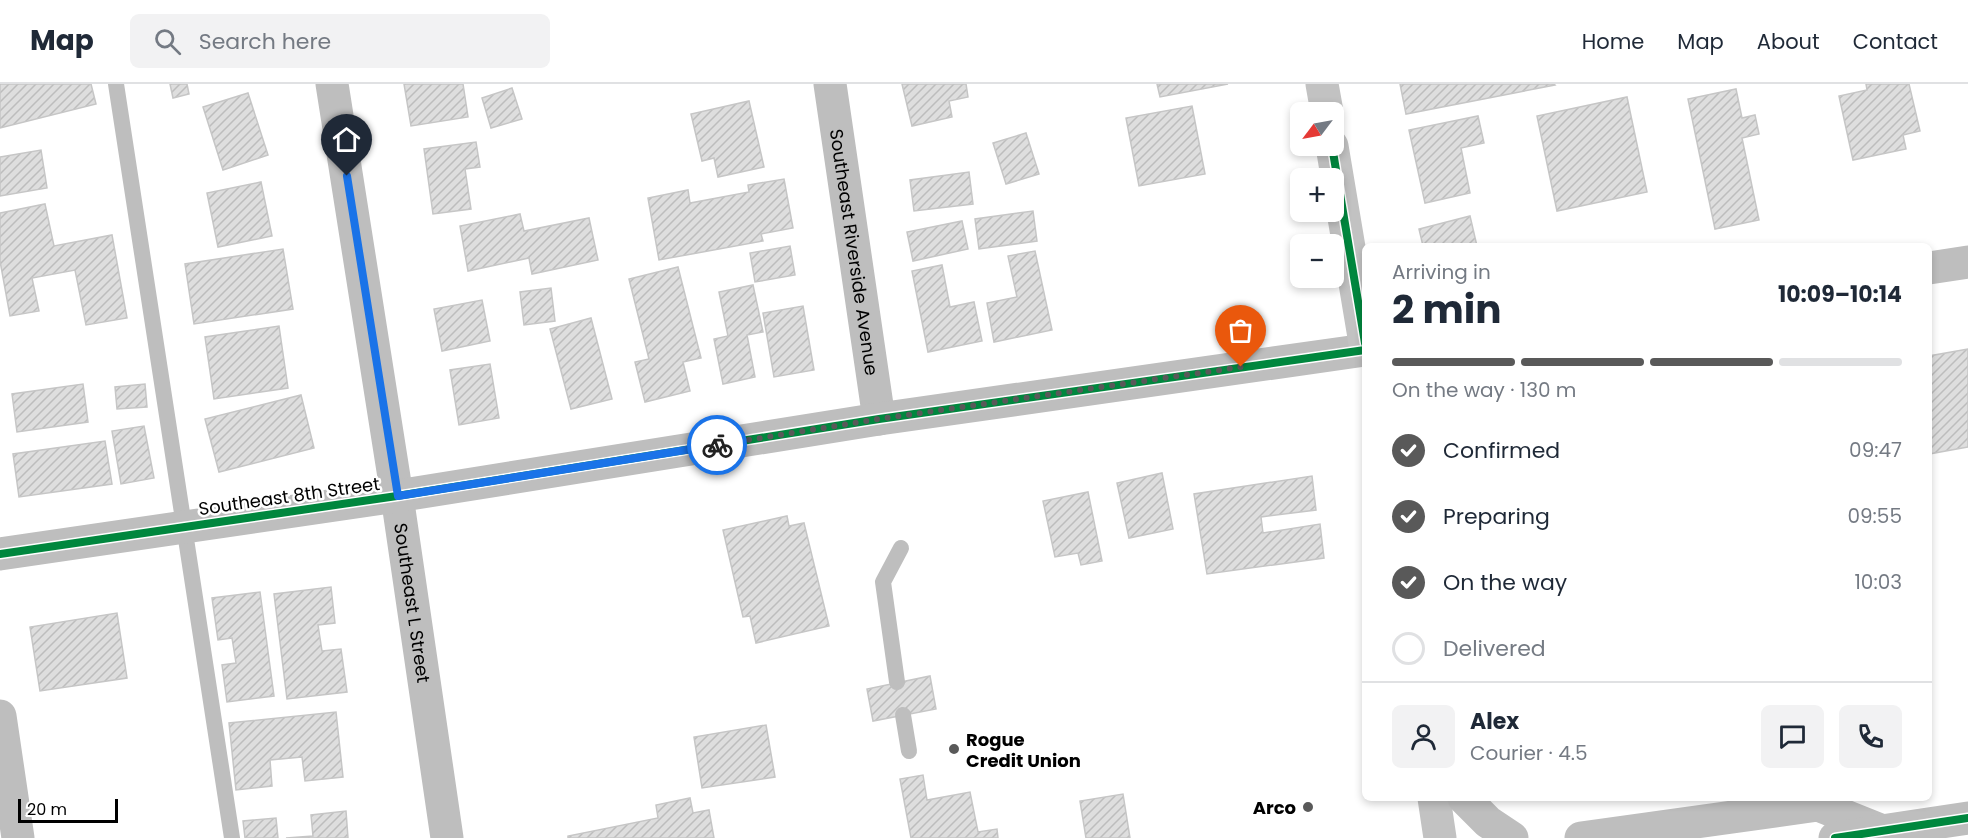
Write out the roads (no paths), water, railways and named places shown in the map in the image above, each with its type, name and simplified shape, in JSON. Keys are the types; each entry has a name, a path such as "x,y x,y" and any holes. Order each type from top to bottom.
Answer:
{"main road":[{"name":"Southeast L Street","path":"332,84 398,496 447,838"},
{"name":"Southeast Riverside Avenue","path":"830,84 879,419"},
{"path":"1932,268 1968,262"},
{"name":"Southeast 8th Street","path":"0,554 398,496 879,419 1362,350"},
{"path":"0,716 18,838"},
{"path":"1467,801 1488,822 1512,838"},
{"path":"1581,838 1818,805 1883,831"},
{"path":"1835,838 1968,818"}],"street":[{"path":"1322,84 1325,102"},
{"path":"1334,156 1362,326"},
{"path":"1434,801 1440,838"}],"lane":[{"path":"116,84 232,838"},
{"path":"897,682 883,582 901,548"},
{"path":"903,716 909,751"}],"place":[{"name":"Rogue Credit Union","path":"954,749"},
{"name":"Arco","path":"1308,807"}]}
